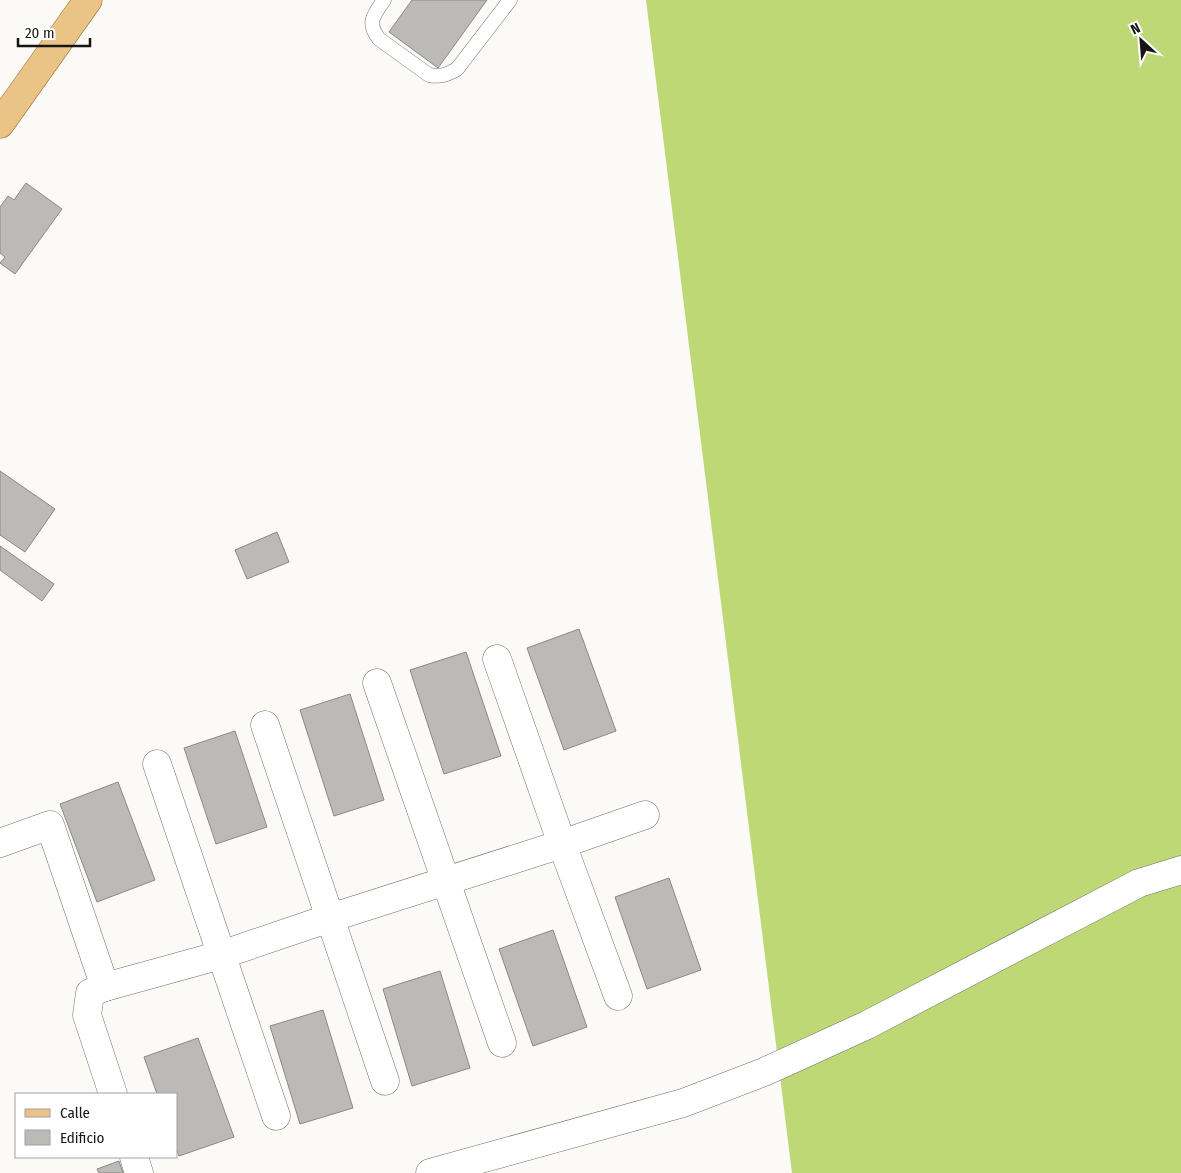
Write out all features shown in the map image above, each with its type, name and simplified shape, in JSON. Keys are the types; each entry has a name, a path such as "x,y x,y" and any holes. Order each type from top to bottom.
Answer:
{"main road":[{"path":"0,124 88,0"}],"street":[{"path":"497,659 618,996"},
{"path":"377,683 502,1043"},
{"path":"265,725 385,1081"},
{"path":"156,764 276,1116"},
{"path":"113,1093 87,1015 90,993 105,987 221,955 562,844 645,815"},
{"path":"0,842 50,825 105,987"},
{"path":"430,1173 682,1103 764,1072 867,1025 1139,883 1181,870"},
{"path":"134,1158 139,1173"}],"lane":[{"path":"384,0 374,15 372,23 374,32 379,39 429,75 438,76 448,75 457,69 510,0"}],"green space":[{"path":"646,0 1181,0 1181,1173 792,1173"}],"building":[{"path":"412,0 487,0 438,68 389,32"},
{"path":"26,183 62,209 15,274 0,263 5,257 0,253 0,207 8,196 14,200"},
{"path":"0,471 55,509 25,552 0,535"},
{"path":"277,532 289,562 247,579 235,550"},
{"path":"0,546 54,584 42,601 0,570"},
{"path":"579,629 616,731 564,750 527,648"},
{"path":"466,652 501,756 444,774 410,670"},
{"path":"350,694 384,800 334,816 300,710"},
{"path":"235,731 267,827 216,844 184,748"},
{"path":"118,782 155,880 97,902 60,804"},
{"path":"669,878 701,970 647,989 615,897"},
{"path":"553,930 587,1027 533,1046 499,949"},
{"path":"440,971 470,1068 412,1086 383,989"},
{"path":"323,1010 353,1108 300,1124 270,1026"},
{"path":"198,1038 234,1137 179,1156 178,1093 157,1093 144,1057"},
{"path":"119,1161 123,1173 99,1173 97,1169"}]}
